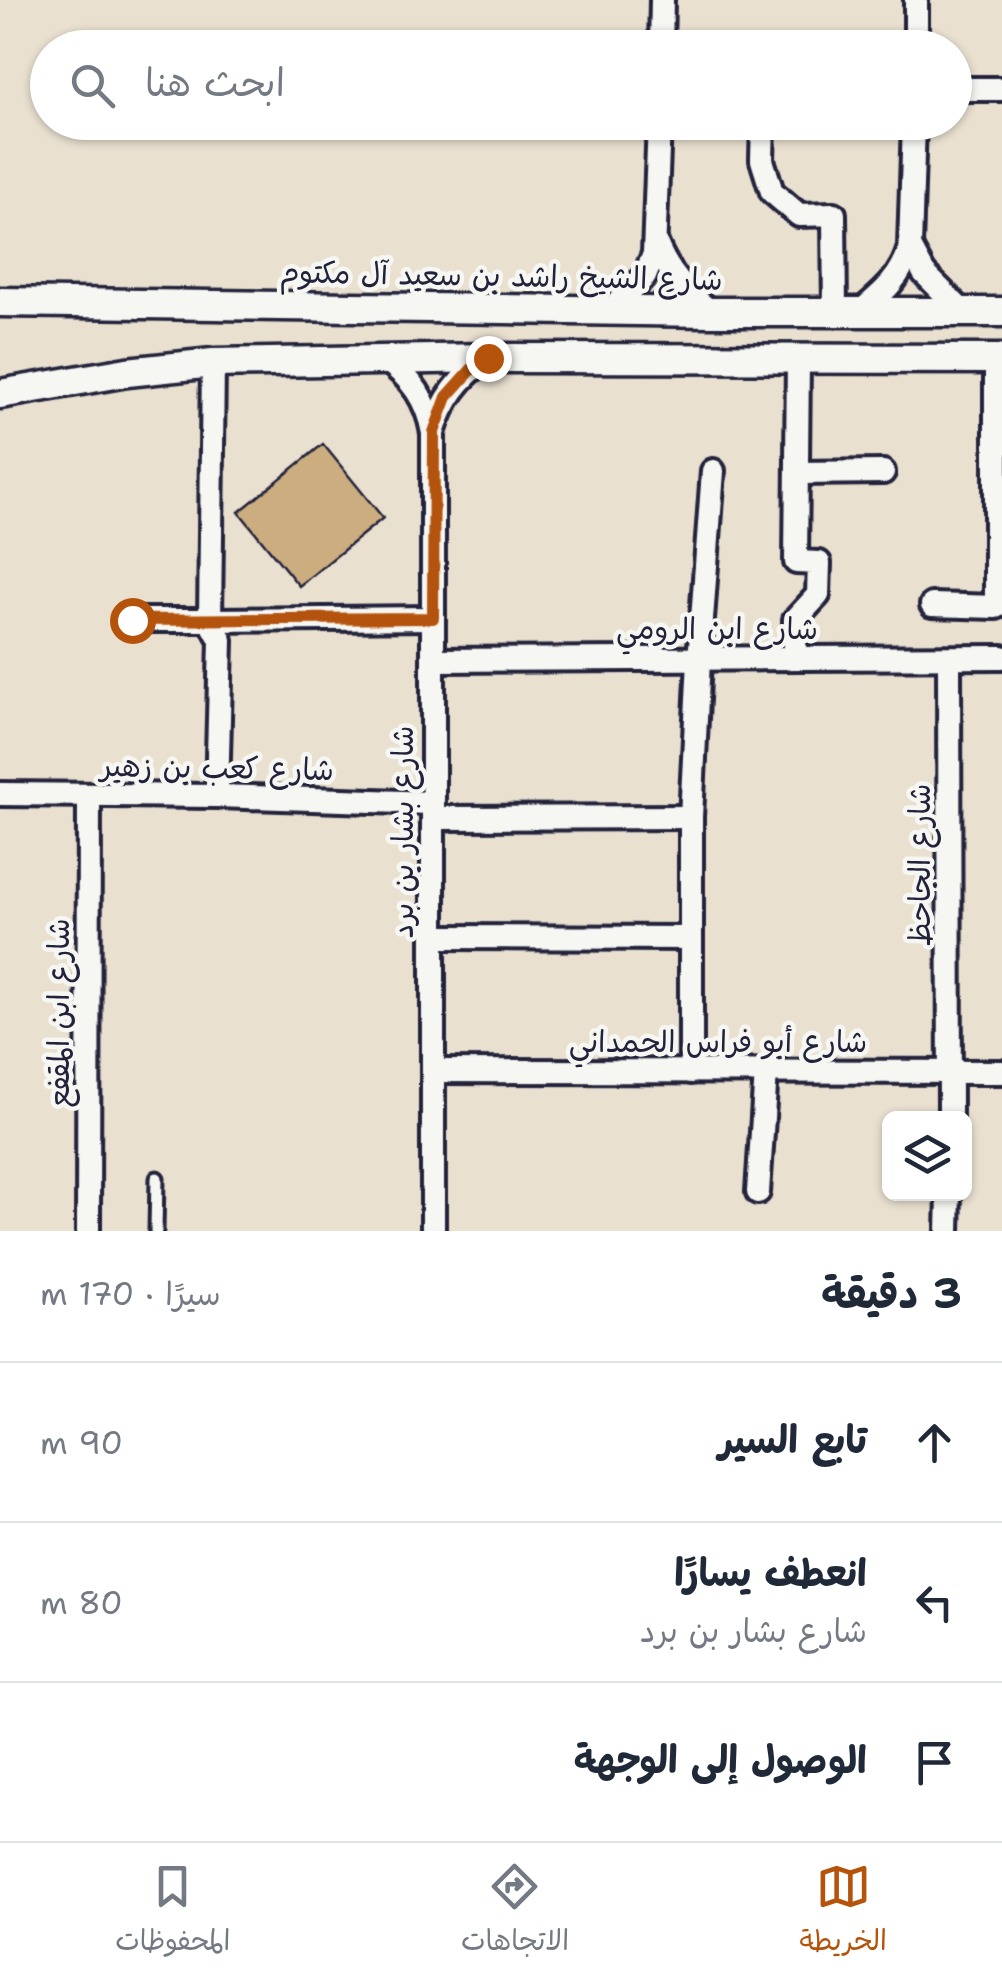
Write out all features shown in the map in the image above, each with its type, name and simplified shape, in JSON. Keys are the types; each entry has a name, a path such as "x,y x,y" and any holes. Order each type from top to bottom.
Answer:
{"street":[{"path":"661,30 662,0"},
{"path":"916,0 916,30"},
{"path":"972,89 1002,89"},
{"path":"609,310 645,276 654,254 659,140"},
{"path":"763,140 762,160 772,192 798,214 834,214 847,312 896,279 907,258 913,140"},
{"path":"656,242 679,285 711,312"},
{"path":"910,246 924,273 963,312"},
{"name":"شارع الشيخ راشد بن سعيد آل مكتوم","path":"0,302 1002,312"},
{"path":"790,312 797,473 796,562 819,563 818,595 795,620 795,658"},
{"path":"0,394 126,372 214,363 488,358 999,359 996,607 932,606"},
{"name":"شارع بشار بن برد","path":"434,432 447,397 472,369 488,358"},
{"name":"شارع بشار بن برد","path":"384,359 418,390 434,432 433,1231"},
{"path":"214,363 210,620 221,640 217,796"},
{"path":"692,1072 692,818 713,471"},
{"path":"797,473 882,472"},
{"path":"132,620 433,618"},
{"name":"شارع ابن الرومي","path":"433,660 1002,657"},
{"name":"شارع الجاحظ","path":"949,658 950,1111"},
{"name":"شارع كعب بن زهير","path":"0,794 217,796 433,811 692,818"},
{"name":"شارع ابن المقفع","path":"88,1231 89,796"},
{"path":"433,937 691,938"},
{"name":"شارع أبو فراس الحمداني","path":"433,1071 1002,1072"},
{"path":"758,1192 766,1072"},
{"path":"948,1201 948,1231"}],"lane":[{"path":"156,1231 157,1178"}],"building":[{"path":"323,444 383,518 299,586 239,512"}],"route":[{"path":"132,620 433,618 434,432 447,397 472,369 488,358"}]}
